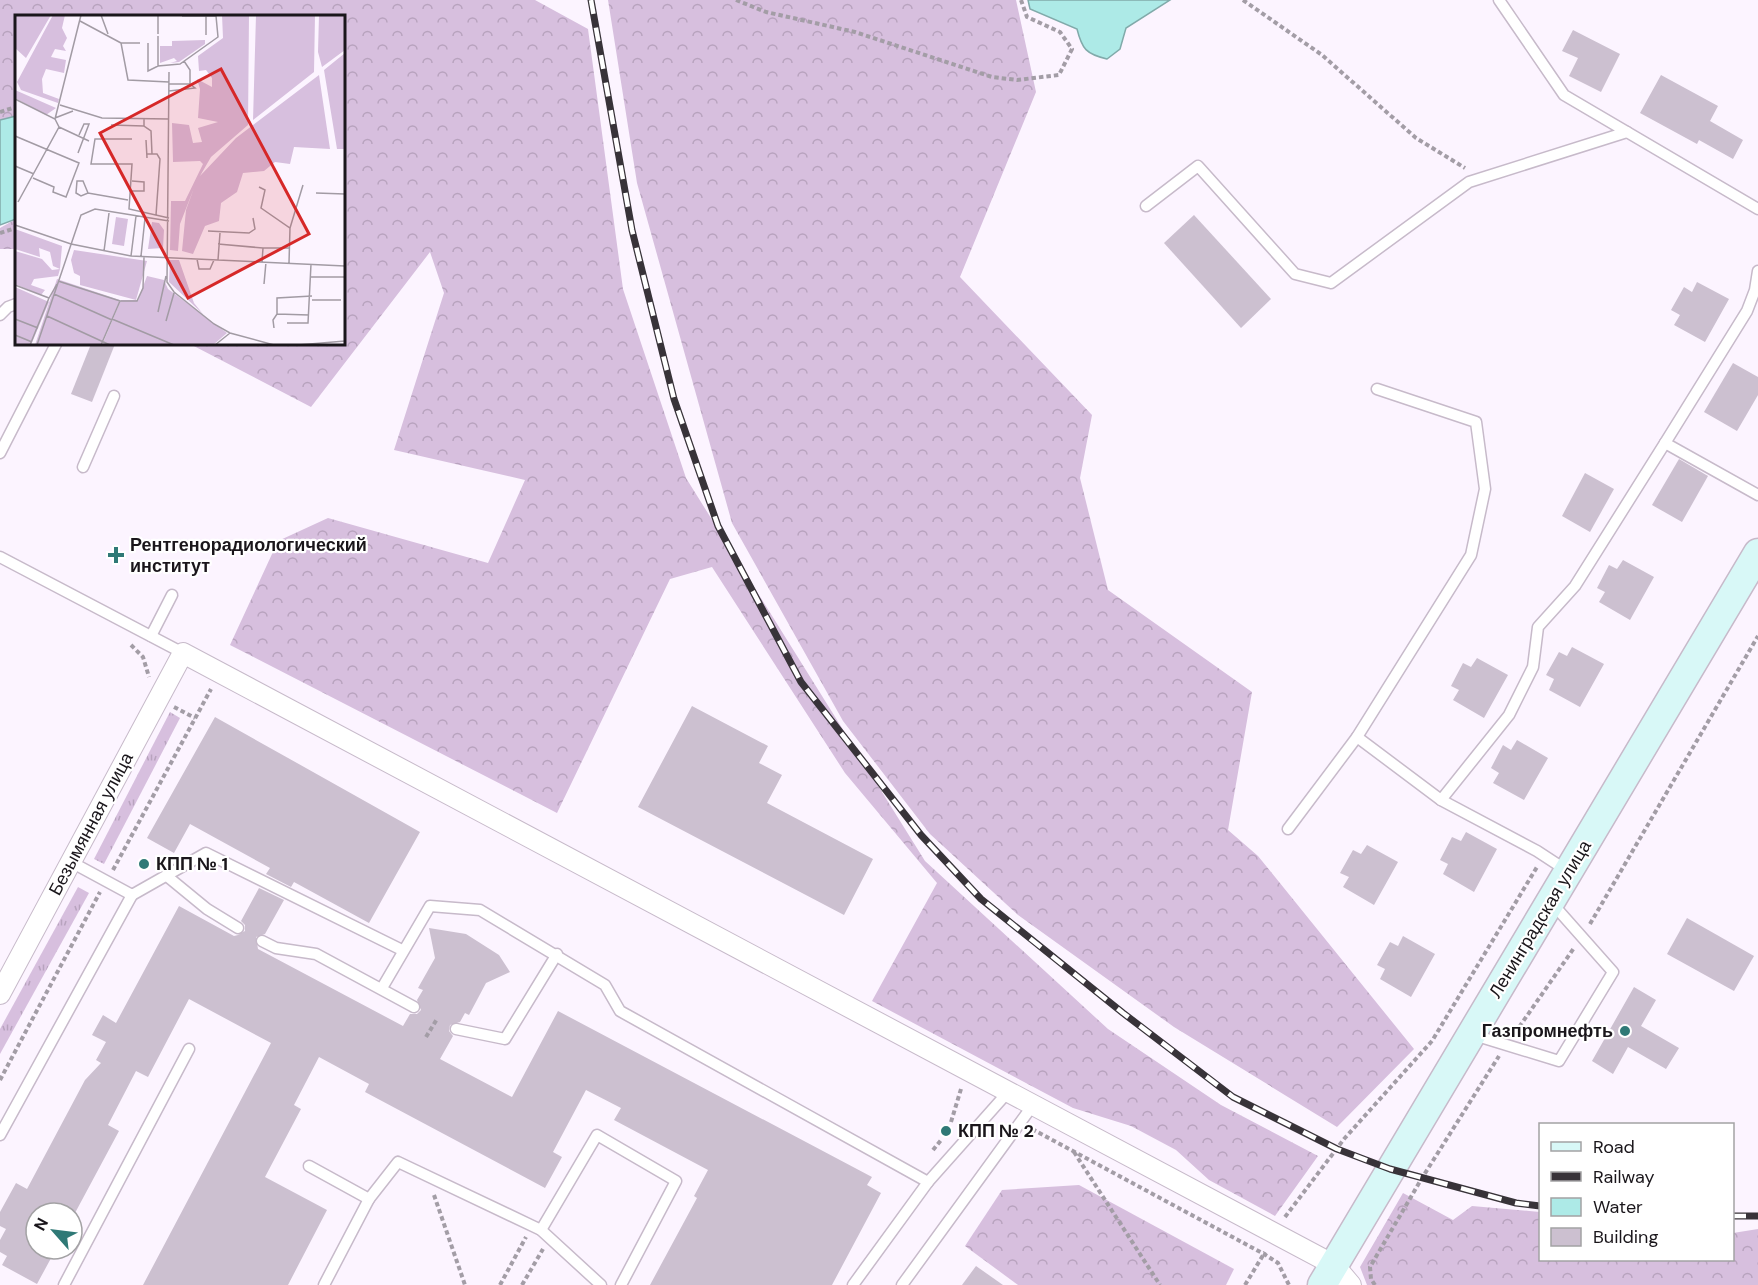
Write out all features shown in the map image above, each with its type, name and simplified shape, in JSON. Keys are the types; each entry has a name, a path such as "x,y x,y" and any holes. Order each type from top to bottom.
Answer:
{"main road":[{"name":"Ленинградская улица","path":"1336,1278 1471,1034 1758,553"}],"street":[{"name":"Безымянная улица","path":"0,994 183,653"},
{"path":"183,653 1033,1105 1336,1278"}],"lane":[{"path":"1499,0 1564,95 1758,209"},
{"path":"1146,206 1198,166 1295,274 1331,283 1469,182 1628,132"},
{"path":"1441,800 1509,716 1533,667 1538,627 1575,586 1665,443 1747,310 1755,290 1758,271"},
{"path":"0,315 8,307 15,304"},
{"path":"0,453 55,345"},
{"path":"1288,829 1357,737 1471,555 1485,489 1476,422 1377,389"},
{"path":"83,467 114,396"},
{"path":"1665,443 1758,495"},
{"path":"0,557 183,653"},
{"path":"151,636 172,595"},
{"path":"1357,737 1441,800 1544,856 1568,872"},
{"path":"0,1135 132,895 168,877 206,853 402,950"},
{"path":"71,862 132,895"},
{"path":"168,877 207,909 238,928"},
{"path":"1471,1034 1559,1061 1613,972 1550,900"},
{"path":"382,988 402,950 430,906 480,910 557,954 605,985 620,1011 928,1182"},
{"path":"262,940 276,948 316,954 414,1006"},
{"path":"456,1029 505,1039 557,954"},
{"path":"64,1285 189,1049"},
{"path":"853,1285 928,1182 1008,1092"},
{"path":"903,1285 1033,1105"},
{"path":"541,1231 597,1135 676,1181 621,1285"},
{"path":"324,1285 369,1199 398,1162 541,1231 601,1285"},
{"path":"309,1166 369,1199"}],"path":[{"path":"736,0 766,12 855,32 992,77 1017,80 1059,75 1072,49 1060,32 1027,17 1021,0"},
{"path":"1243,0 1322,55 1416,138 1480,179"},
{"path":"0,112 15,107"},
{"path":"0,233 15,228"},
{"path":"1375,1285 1371,1280 1370,1267 1422,1178 1506,1045 1582,937 1758,636"},
{"path":"125,642 143,657 149,681 145,693 195,718"},
{"path":"1281,1222 1344,1139 1432,1041 1544,856"},
{"path":"426,1037 437,1019"},
{"path":"951,1122 960,1091 970,1072"},
{"path":"1073,1152 1160,1285"},
{"path":"428,1176 465,1285"},
{"path":"500,1285 541,1231"},
{"path":"522,1285 541,1231"},
{"path":"1245,1285 1268,1246"}],"green space":[{"path":"0,0 535,0 588,29 623,289 686,478 925,861 1108,1029 1221,1105 1318,1156 1275,1216 1209,1180 1176,1150 1131,1126 1073,1108 872,1001 937,883 845,773 712,567 670,579 557,813 230,645 278,541 328,518 488,563 525,480 394,450 444,293 430,252 311,407 192,345 345,345 345,15 15,15 15,116 0,120"},
{"path":"608,0 1016,0 1036,92 960,277 1092,415 1080,478 1108,590 1252,692 1228,830 1258,856 1414,1049 1337,1127 1174,1027 1018,915 930,834 843,721 732,523 637,183"},
{"path":"15,220 15,249 0,249 0,228"},
{"path":"170,712 180,718 104,864 94,859"},
{"path":"78,887 89,893 0,1054 0,1029"},
{"path":"1079,1185 1234,1269 1226,1285 1018,1285 965,1246 1002,1190"},
{"path":"1403,1193 1453,1220 1472,1206 1539,1212 1539,1261 1734,1261 1734,1233 1758,1229 1758,1285 1367,1285 1360,1267"}],"water":[{"path":"1028,0 1170,0 1126,28 1120,49 1107,59 1086,50 1077,29 1030,9"},
{"path":"15,116 15,219 0,225 0,120"}],"building":[{"path":"1573,30 1620,54 1601,92 1569,76 1578,58 1562,51"},
{"path":"1661,75 1718,106 1710,121 1743,140 1733,159 1699,140 1697,144 1640,113"},
{"path":"1194,215 1271,299 1241,328 1164,243"},
{"path":"1697,282 1729,299 1705,342 1674,325 1680,315 1671,310 1684,287 1692,292"},
{"path":"91,345 115,345 92,402 71,394"},
{"path":"1733,363 1758,377 1758,395 1737,431 1704,412"},
{"path":"1679,459 1708,476 1682,522 1652,505"},
{"path":"1585,473 1614,489 1590,532 1562,516"},
{"path":"1623,560 1654,577 1630,620 1599,602 1605,592 1597,588 1609,565 1617,569"},
{"path":"1572,647 1604,664 1580,707 1549,690 1554,679 1546,675 1559,652 1567,656"},
{"path":"1477,658 1508,675 1484,718 1453,700 1459,690 1451,686 1463,663 1471,667"},
{"path":"692,706 768,746 759,763 782,775 767,803 873,859 844,915 638,807"},
{"path":"215,717 420,832 369,923 294,882 291,887 266,874 270,868 190,824 174,853 147,838"},
{"path":"1517,740 1548,758 1524,800 1493,783 1499,773 1491,768 1503,745 1511,750"},
{"path":"1466,832 1497,849 1474,892 1443,874 1448,864 1440,860 1452,837 1461,841"},
{"path":"1367,845 1398,862 1374,905 1343,887 1349,877 1340,873 1353,850 1361,854"},
{"path":"259,888 284,900 265,934 256,937 258,949 403,1026 410,1014 417,1014 421,1010 417,1000 423,990 418,988 435,958 429,928 466,934 499,955 510,972 486,983 469,1015 465,1013 460,1022 450,1025 449,1031 453,1036 440,1059 512,1097 558,1011 872,1177 867,1185 881,1193 832,1285 650,1285 697,1198 694,1196 708,1170 614,1120 621,1108 586,1090 553,1152 562,1157 545,1188 365,1092 369,1084 319,1057 294,1105 301,1109 265,1177 327,1210 288,1285 143,1285 271,1043 189,999 148,1077 136,1071 108,1125 119,1131 81,1201 24,1201 24,1261 49,1261 37,1284 2,1265 7,1256 0,1252 0,1240 6,1229 0,1226 0,1212 16,1183 27,1189 85,1080 101,1063 96,1060 106,1042 92,1035 103,1015 116,1023 179,906 234,936 245,931 245,925 241,921"},
{"path":"1687,918 1754,956 1734,991 1667,954"},
{"path":"1403,936 1435,954 1411,997 1380,979 1385,969 1377,965 1390,942 1398,946"},
{"path":"1634,987 1656,1000 1641,1026 1679,1048 1666,1069 1628,1047 1613,1074 1592,1061"},
{"path":"976,1266 1003,1285 962,1285"}],"railway":[{"path":"591,0 632,230 674,399 718,526 801,682 921,835 981,899 1123,1013 1233,1097 1337,1149 1390,1169 1516,1203 1539,1206"},
{"path":"1734,1216 1758,1216"}],"place":[{"name":"Рентгенорадиологический институт","path":"116,555"},
{"name":"КПП № 1","path":"144,864"},
{"name":"Газпромнефть","path":"1625,1031"},
{"name":"КПП № 2","path":"946,1131"}]}
